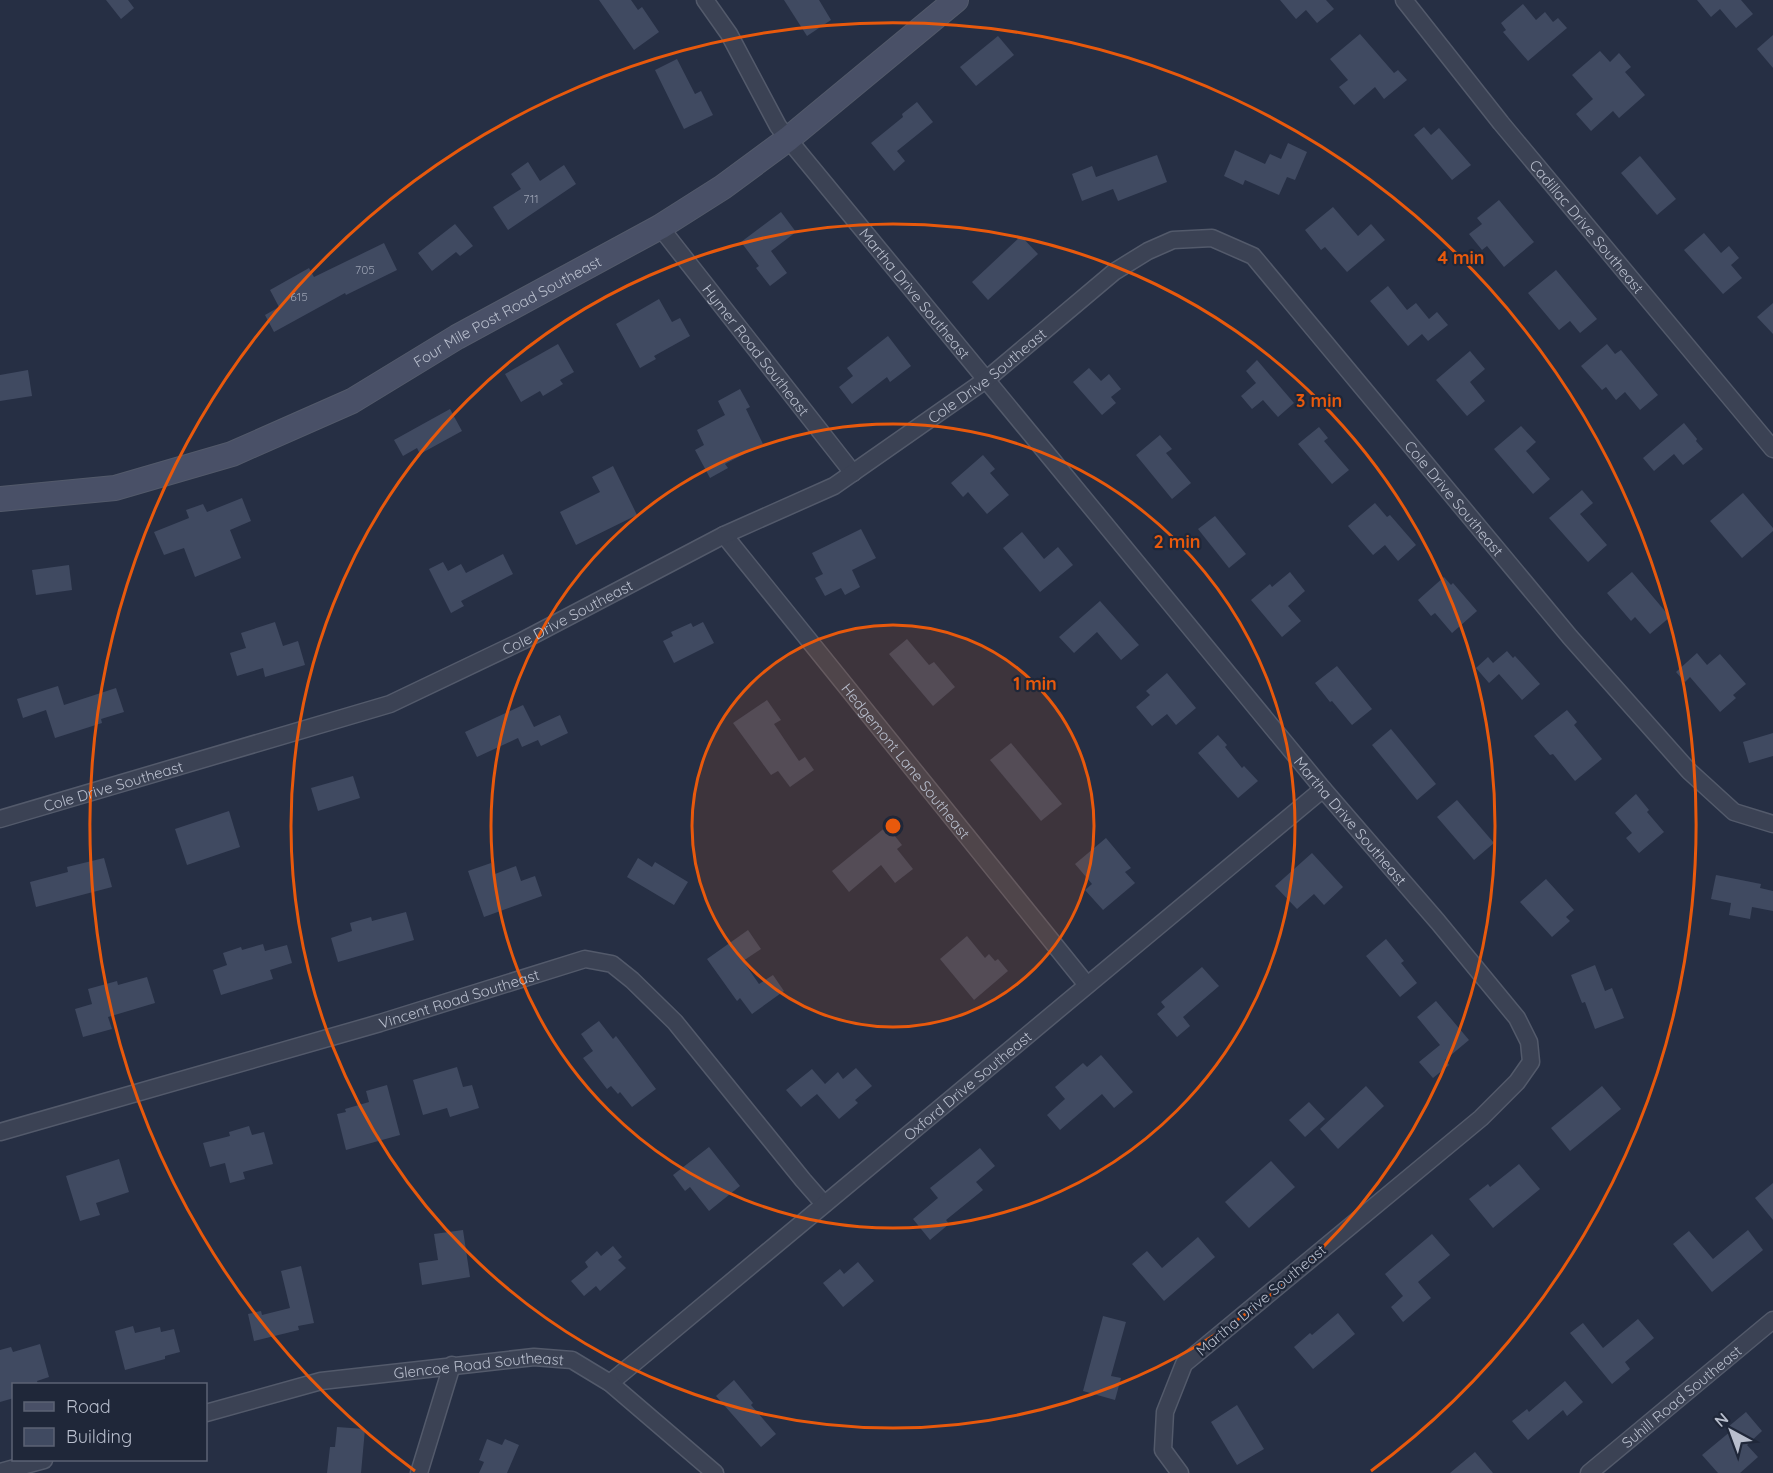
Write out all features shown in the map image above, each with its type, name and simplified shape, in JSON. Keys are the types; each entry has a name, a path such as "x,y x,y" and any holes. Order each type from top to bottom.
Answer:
{"main road":[{"name":"Four Mile Post Road Southeast","path":"0,499 115,488 232,454 352,401 457,337 660,227 723,187 788,139 956,0"}],"street":[{"name":"Martha Drive Southeast","path":"705,0 729,34 778,126 788,139 1323,789 1517,1018 1529,1042 1531,1062 1517,1083 1481,1118 1184,1364 1165,1412 1163,1449 1180,1473"},
{"name":"Cadillac Drive Southeast","path":"1404,0 1501,123 1773,449"},
{"name":"Hymer Road Southeast","path":"660,227 852,473"},
{"name":"Cole Drive Southeast","path":"0,819 390,704 522,641 724,536 834,486 987,379 1114,272 1148,250 1173,240 1212,238 1253,256 1570,637 1689,771 1734,812 1773,824"},
{"name":"Hedgemont Lane Southeast","path":"724,536 1087,985"},
{"name":"Oxford Drive Southeast","path":"610,1383 1323,789"},
{"name":"Vincent Road Southeast","path":"0,1132 380,1023 585,959 612,964 675,1022 824,1204"},
{"name":"Suhill Road Southeast","path":"1588,1473 1773,1320"},
{"name":"Glencoe Road Southeast","path":"207,1413 321,1381 534,1357 572,1360 610,1383 715,1473"},
{"path":"418,1473 452,1365"},
{"path":"0,1472 40,1461"}],"building":[{"path":"106,0 128,0 134,8 121,19"},
{"path":"599,0 631,0 638,10 642,7 659,32 634,50"},
{"path":"784,0 819,0 831,20 807,36"},
{"path":"1280,0 1326,0 1334,9 1317,23 1306,10 1296,19"},
{"path":"1697,0 1741,0 1753,14 1736,28 1720,9 1711,17"},
{"path":"1523,4 1536,20 1545,12 1553,22 1558,18 1567,28 1528,61 1503,32 1506,30 1501,23"},
{"path":"1360,34 1394,73 1398,70 1407,80 1384,99 1375,87 1354,105 1339,87 1348,80 1330,59"},
{"path":"1773,35 1773,68 1757,49"},
{"path":"998,36 1014,55 976,86 960,67"},
{"path":"1600,51 1610,62 1619,53 1631,67 1625,72 1645,95 1619,118 1613,111 1591,131 1576,114 1593,99 1572,75"},
{"path":"677,59 695,94 701,91 713,115 684,129 655,70"},
{"path":"917,102 933,122 897,151 905,161 894,171 871,143 903,117 902,114"},
{"path":"1424,127 1431,135 1439,128 1471,165 1452,180 1414,135"},
{"path":"1288,143 1307,152 1295,180 1287,177 1279,195 1245,180 1243,185 1224,176 1235,150 1265,164 1270,154 1281,159"},
{"path":"1157,155 1167,182 1118,201 1113,189 1082,201 1072,174 1092,166 1096,177"},
{"path":"1640,156 1676,199 1657,215 1621,173"},
{"path":"528,162 540,181 564,165 576,184 508,230 493,207 521,189 511,174"},
{"path":"1499,200 1534,242 1504,267 1487,246 1482,250 1469,234 1482,224 1477,218"},
{"path":"1333,207 1358,236 1371,224 1385,240 1347,272 1325,247 1321,250 1305,230"},
{"path":"781,212 796,232 771,251 787,273 770,286 756,268 759,266 741,242"},
{"path":"455,224 473,246 460,256 456,252 432,271 418,253"},
{"path":"1704,233 1721,253 1729,246 1739,258 1731,265 1742,278 1723,294 1684,250"},
{"path":"1021,236 1038,254 988,300 972,282"},
{"path":"384,243 397,270 346,295 345,293 274,332 265,315 279,307 270,290 309,268 314,277"},
{"path":"1556,270 1597,319 1580,333 1570,321 1559,330 1528,293"},
{"path":"1388,286 1407,310 1416,303 1429,319 1437,312 1448,325 1428,341 1422,334 1408,346 1370,301"},
{"path":"659,299 672,322 680,318 690,336 654,356 656,359 640,368 616,324"},
{"path":"1773,303 1773,334 1757,317"},
{"path":"888,336 911,366 890,382 887,377 852,404 839,387 853,376 847,368"},
{"path":"558,344 574,372 560,380 563,384 543,396 540,391 521,402 505,374"},
{"path":"1607,344 1615,354 1621,350 1658,395 1640,410 1625,392 1616,400 1606,387 1602,390 1581,366"},
{"path":"1470,351 1485,369 1470,382 1485,401 1467,416 1436,380"},
{"path":"1257,360 1294,403 1278,417 1263,400 1252,409 1241,396 1256,383 1246,371"},
{"path":"1089,368 1101,381 1109,374 1121,389 1111,397 1116,403 1102,415 1073,382"},
{"path":"28,370 32,396 0,401 0,375"},
{"path":"740,389 750,407 746,409 763,444 725,464 728,468 710,478 695,450 704,445 697,430 725,415 718,401"},
{"path":"450,409 462,431 420,454 417,448 403,456 394,440"},
{"path":"1684,423 1703,449 1683,465 1674,454 1654,471 1643,458"},
{"path":"1521,426 1536,442 1526,451 1550,479 1533,494 1494,449"},
{"path":"1319,427 1328,438 1324,441 1349,470 1332,484 1298,444"},
{"path":"1160,435 1172,449 1166,453 1191,483 1172,499 1136,455"},
{"path":"983,455 995,469 990,473 1009,495 987,514 968,492 963,497 951,483"},
{"path":"613,466 637,515 576,545 560,512 600,492 592,477"},
{"path":"1582,490 1593,503 1580,514 1607,545 1588,562 1549,518"},
{"path":"1743,493 1773,528 1773,531 1742,558 1710,521"},
{"path":"242,498 251,521 230,530 241,558 195,577 184,548 164,555 154,532 189,518 186,510 203,504 207,512"},
{"path":"1375,503 1387,517 1390,515 1416,545 1398,561 1385,545 1373,555 1348,526"},
{"path":"1215,516 1246,554 1229,568 1198,529"},
{"path":"861,529 876,558 852,570 860,587 845,595 841,588 825,596 815,578 823,574 812,553"},
{"path":"1022,532 1044,559 1058,547 1073,565 1040,592 1003,548"},
{"path":"503,554 513,574 461,601 464,606 451,613 429,569 443,562 448,571 461,564 466,573"},
{"path":"69,565 72,590 36,595 32,570"},
{"path":"1290,572 1305,591 1288,606 1301,621 1282,637 1251,600 1270,584 1272,587"},
{"path":"1632,572 1670,617 1650,634 1635,617 1631,621 1607,593"},
{"path":"1444,577 1451,585 1453,583 1477,611 1452,633 1435,613 1431,616 1418,600"},
{"path":"1100,601 1139,645 1121,660 1097,632 1074,653 1059,637"},
{"path":"275,622 283,646 298,641 305,665 265,677 263,668 237,676 230,653 246,648 241,633"},
{"path":"703,622 714,643 674,663 663,641 673,636 671,632 691,623 693,627"},
{"path":"907,639 929,665 934,662 955,687 933,706 889,654"},
{"path":"1507,651 1513,658 1515,656 1540,684 1522,700 1499,674 1489,683 1476,668 1488,657 1493,663"},
{"path":"1697,653 1707,665 1720,654 1746,684 1733,695 1736,698 1720,712 1690,677 1685,682 1676,672"},
{"path":"1337,666 1372,709 1352,725 1315,683"},
{"path":"1167,673 1196,708 1176,725 1167,714 1152,726 1136,707 1150,695 1146,691"},
{"path":"58,686 64,705 116,688 124,712 101,719 102,723 55,738 46,710 23,718 17,699"},
{"path":"767,700 781,720 774,724 799,761 805,757 814,770 790,787 778,771 771,775 733,723"},
{"path":"523,705 534,727 560,715 568,733 541,746 538,740 522,747 518,738 477,757 465,732"},
{"path":"1567,710 1577,722 1574,725 1602,759 1575,781 1553,754 1550,755 1534,736"},
{"path":"1391,729 1436,784 1417,800 1372,745"},
{"path":"1773,733 1773,756 1749,763 1743,742"},
{"path":"1218,735 1242,768 1244,766 1258,781 1238,798 1198,753"},
{"path":"1011,743 1062,804 1041,821 990,760"},
{"path":"353,776 360,798 318,811 311,788"},
{"path":"1636,794 1649,810 1647,812 1664,832 1639,853 1626,838 1632,833 1615,813"},
{"path":"1457,800 1494,843 1474,860 1437,817"},
{"path":"229,811 240,847 187,865 175,829"},
{"path":"887,826 902,845 897,849 913,869 895,883 881,865 849,892 832,871"},
{"path":"1106,838 1131,868 1125,872 1135,883 1103,910 1085,890 1092,884 1075,864"},
{"path":"1312,853 1343,887 1324,905 1314,894 1297,909 1275,886"},
{"path":"104,858 112,887 36,907 30,882 68,872 67,867"},
{"path":"638,858 652,867 655,862 688,882 674,905 627,877"},
{"path":"491,863 495,874 516,866 521,881 535,876 542,896 484,917 468,871"},
{"path":"1716,875 1761,884 1760,888 1773,891 1773,911 1752,907 1750,919 1729,915 1731,903 1711,899"},
{"path":"1546,879 1574,910 1566,917 1570,921 1552,937 1520,902"},
{"path":"406,912 414,940 338,962 331,938 352,931 350,923 371,917 372,921"},
{"path":"748,930 761,949 743,961 759,984 773,975 784,991 752,1014 740,998 737,1001 707,959"},
{"path":"967,936 985,958 989,954 995,961 998,959 1008,971 974,1000 940,959"},
{"path":"1386,939 1404,961 1401,963 1417,983 1400,997 1366,956"},
{"path":"263,944 265,951 287,945 292,963 270,970 273,979 221,995 213,970 227,965 223,953 241,947 242,950"},
{"path":"1595,965 1605,991 1612,988 1624,1018 1595,1029 1585,1002 1582,1003 1571,975"},
{"path":"1202,967 1219,986 1183,1017 1190,1026 1177,1037 1157,1014 1165,1007 1161,1002"},
{"path":"147,977 155,1003 108,1017 112,1029 83,1037 75,1009 92,1004 88,989 117,981 118,985"},
{"path":"1436,1001 1469,1040 1445,1060 1449,1065 1433,1078 1419,1062 1440,1045 1417,1017"},
{"path":"599,1021 613,1039 616,1036 656,1089 632,1107 620,1092 618,1094 611,1086 607,1089 583,1058 593,1051 581,1034"},
{"path":"1101,1055 1133,1092 1114,1108 1102,1094 1060,1130 1047,1115 1065,1099 1055,1087 1083,1063 1087,1067"},
{"path":"457,1067 463,1087 472,1085 479,1108 450,1117 447,1108 423,1115 413,1080"},
{"path":"856,1068 872,1086 855,1100 858,1103 839,1119 817,1094 801,1107 786,1090 812,1069 825,1084 838,1072 843,1079"},
{"path":"387,1085 400,1135 346,1150 337,1114 346,1112 345,1109 369,1102 366,1091"},
{"path":"1366,1086 1384,1106 1338,1149 1320,1129"},
{"path":"1602,1086 1621,1109 1570,1151 1551,1128"},
{"path":"1309,1102 1325,1119 1305,1137 1289,1120"},
{"path":"249,1126 252,1135 264,1132 273,1164 243,1172 245,1179 230,1183 225,1163 210,1167 203,1143 230,1136 229,1132"},
{"path":"709,1147 740,1186 709,1211 690,1187 685,1191 673,1175"},
{"path":"980,1148 995,1166 976,1182 983,1190 946,1220 949,1224 930,1240 913,1219 938,1198 930,1188"},
{"path":"119,1159 129,1192 96,1203 100,1215 80,1221 66,1176"},
{"path":"1271,1161 1295,1187 1249,1228 1225,1202"},
{"path":"1519,1164 1540,1189 1493,1228 1469,1199 1488,1184 1490,1187"},
{"path":"1773,1183 1773,1220 1755,1198"},
{"path":"463,1230 470,1277 422,1285 419,1263 438,1260 434,1234"},
{"path":"1748,1230 1763,1250 1712,1292 1673,1244 1689,1231 1713,1259"},
{"path":"1432,1234 1450,1255 1418,1282 1431,1298 1403,1322 1391,1307 1403,1296 1385,1274"},
{"path":"1198,1237 1215,1257 1164,1301 1132,1264 1147,1251 1162,1268"},
{"path":"613,1246 622,1257 618,1260 626,1268 600,1291 596,1286 584,1296 571,1281 588,1267 585,1262 597,1251 601,1256"},
{"path":"858,1262 874,1281 843,1307 823,1283 840,1269 844,1274"},
{"path":"301,1266 314,1323 298,1326 299,1330 254,1341 248,1314 261,1311 262,1315 290,1308 281,1271"},
{"path":"1338,1313 1355,1334 1313,1369 1294,1347"},
{"path":"1103,1316 1126,1322 1111,1376 1121,1378 1115,1400 1083,1391"},
{"path":"1638,1319 1654,1338 1625,1362 1630,1369 1612,1384 1570,1333 1583,1323 1603,1348"},
{"path":"133,1326 135,1333 160,1327 161,1332 174,1329 180,1352 165,1356 165,1359 125,1370 115,1331"},
{"path":"40,1344 49,1377 37,1381 38,1383 12,1383 12,1399 0,1402 0,1350 11,1347 13,1352"},
{"path":"734,1380 753,1403 751,1405 776,1434 761,1447 716,1396"},
{"path":"1565,1381 1583,1402 1567,1416 1563,1410 1528,1440 1512,1421 1527,1409 1529,1412"},
{"path":"1237,1405 1264,1449 1237,1465 1211,1422"},
{"path":"1746,1412 1762,1431 1747,1445 1758,1457 1740,1473 1718,1473 1702,1455 1731,1431 1728,1427"},
{"path":"337,1427 365,1429 361,1473 327,1473 330,1447 335,1447"},
{"path":"487,1439 502,1445 505,1439 519,1445 507,1473 479,1473 484,1462 479,1460"},
{"path":"1475,1452 1493,1473 1450,1473"}]}
